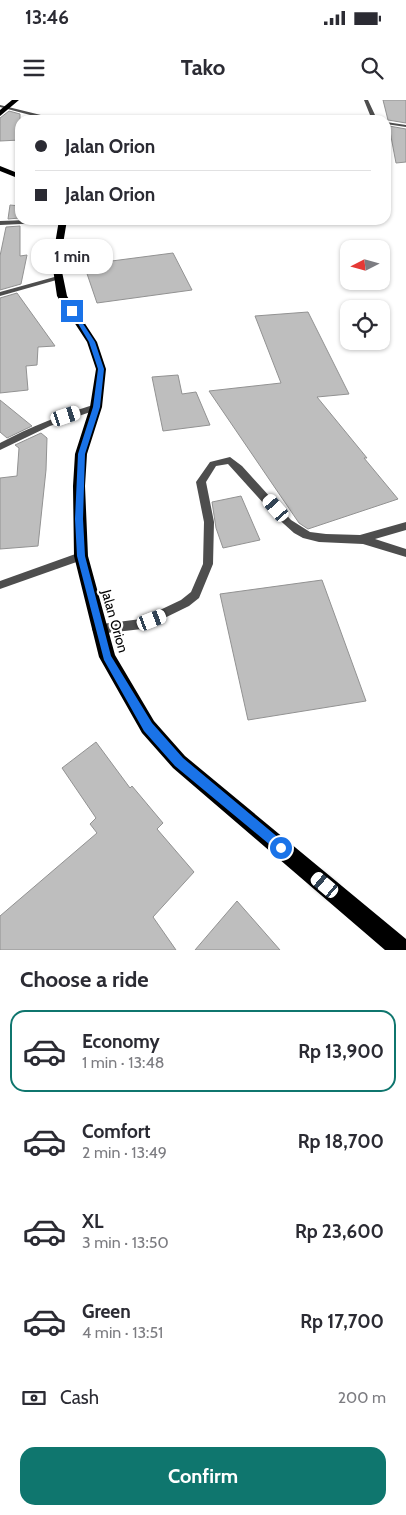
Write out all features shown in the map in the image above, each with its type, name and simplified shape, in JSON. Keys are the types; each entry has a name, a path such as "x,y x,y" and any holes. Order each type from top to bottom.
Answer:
{"highway":[{"path":"0,114 3,106 16,100"},
{"path":"0,168 15,174"},
{"name":"Jalan Orion","path":"62,225 56,262 62,296 92,342 101,369 96,407 81,454 79,486 81,556 98,629 107,657 148,727 179,762 399,949"}],"street":[{"path":"366,100 373,115"},
{"path":"3,106 38,115"},
{"path":"391,124 406,126"},
{"path":"0,150 9,150"},
{"path":"0,223 15,222"},
{"path":"0,294 58,278"},
{"path":"0,447 43,425 96,407"},
{"path":"98,629 142,624 185,603 195,594 208,564 209,522 201,482 213,464 230,460 242,469 287,521 306,535 333,539 360,539 406,526"},
{"path":"360,539 406,553"},
{"path":"0,585 81,556"}],"building":[{"path":"383,100 406,100 406,123 391,120 391,115 387,115"},
{"path":"9,111 20,114 15,115 15,140 0,141 0,118"},
{"path":"391,126 406,129 406,162 396,163"},
{"path":"10,205 15,206 15,218 8,219"},
{"path":"20,226 20,256 27,255 21,284 0,290 0,256 6,227"},
{"path":"173,253 192,290 97,303 82,259 102,257 104,262"},
{"path":"17,293 55,346 38,347 37,365 26,366 28,390 0,393 0,298"},
{"path":"308,312 349,394 317,397 398,499 308,529 299,523 209,391 281,383 255,316"},
{"path":"178,375 182,394 196,392 210,425 163,431 152,377"},
{"path":"0,400 32,426 7,438 0,432"},
{"path":"41,433 47,438 46,470 38,546 0,549 0,478 17,476 19,448 15,445"},
{"path":"241,496 260,540 223,548 216,528 212,502"},
{"path":"322,580 366,701 248,720 220,594"},
{"path":"96,742 130,788 132,786 163,823 157,829 194,872 153,917 176,950 0,950 0,916 97,833 90,824 96,818 62,768"},
{"path":"237,901 280,950 195,950"}],"route":[{"path":"72,311 92,342 101,369 101,382 96,407 81,454 79,519 81,556 98,629 107,657 148,727 165,747 179,762 281,848"}]}
